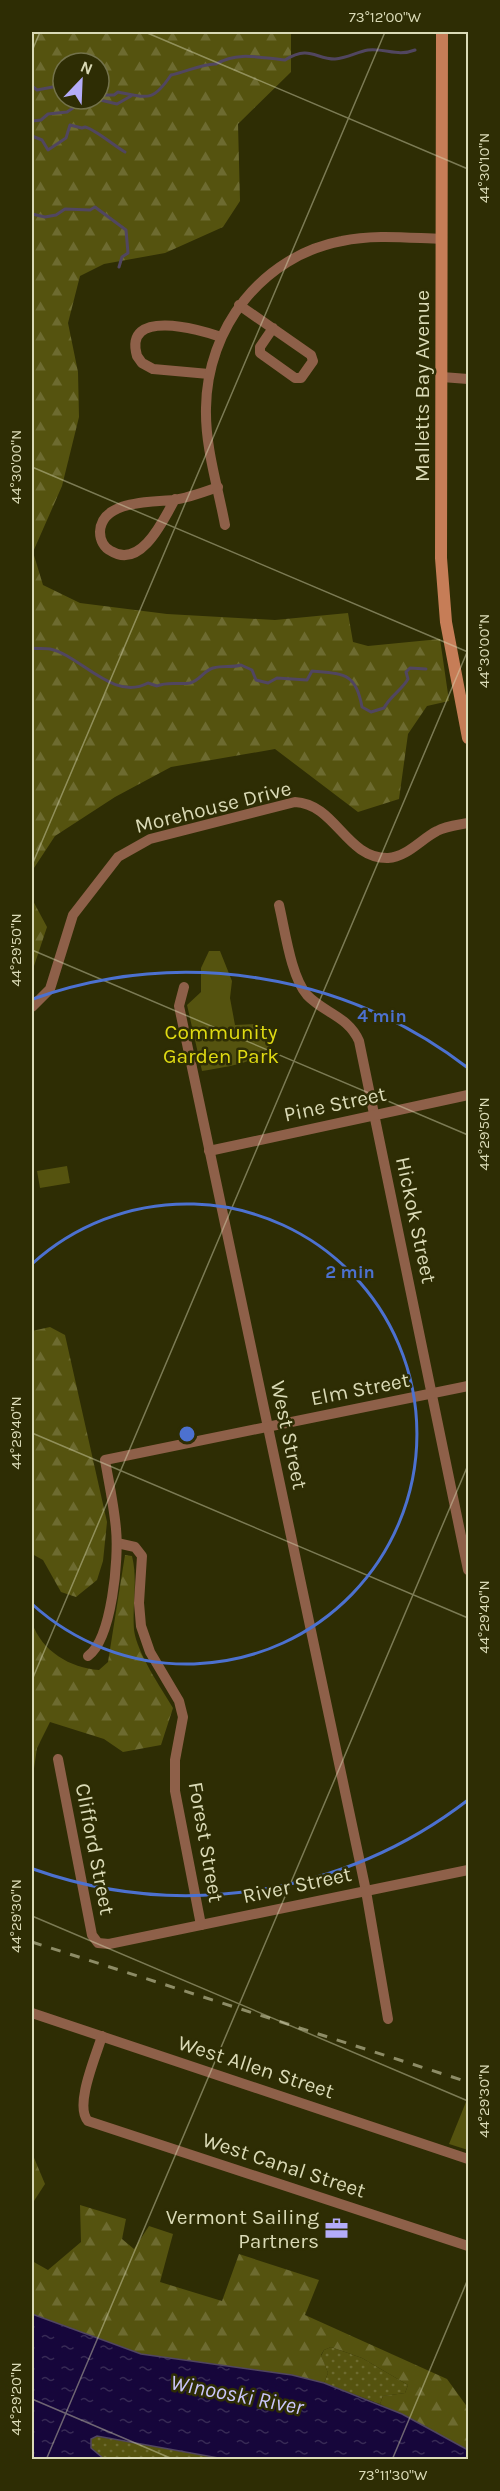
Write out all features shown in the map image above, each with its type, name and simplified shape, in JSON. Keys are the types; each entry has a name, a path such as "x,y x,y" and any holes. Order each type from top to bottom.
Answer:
{"street":[{"name":"Malletts Bay Avenue","path":"442,32 442,592 451,657 468,738"},
{"path":"225,525 206,419 209,374 221,337 239,305 277,268 301,254 326,244 361,238 442,238"},
{"path":"239,305 273,328 313,356 313,362 300,378 295,378 260,353 260,347 273,328"},
{"path":"209,374 149,367 137,356 136,339 144,329 156,325 202,331 221,337"},
{"path":"442,377 468,379"},
{"path":"175,499 155,534 140,549 123,555 113,553 104,546 100,530 104,520 112,513 133,504 175,499 218,488"},
{"name":"Morehouse Drive","path":"32,1007 50,989 66,930 77,908 108,867 139,843 295,802 316,807 356,846 379,857 402,854 440,829 468,823"},
{"name":"Hickok Street","path":"279,905 300,984 312,999 350,1025 359,1041 468,1570"},
{"name":"West Street","path":"184,987 179,1006 366,1891 388,2019"},
{"name":"Pine Street","path":"209,1151 468,1095"},
{"name":"Elm Street","path":"88,1656 96,1650 103,1634 117,1543 105,1460 468,1386"},
{"name":"Forest Street","path":"117,1543 135,1547 142,1556 139,1603 141,1626 150,1652 181,1708 182,1725 174,1770 175,1791 201,1925"},
{"name":"Clifford Street","path":"58,1760 93,1935 98,1943"},
{"name":"River Street","path":"98,1943 109,1944 468,1870"},
{"name":"West Allen Street","path":"32,2013 468,2159"},
{"name":"West Canal Street","path":"102,2036 82,2102 83,2114 88,2121 468,2247"}],"green space":[{"path":"32,32 291,32 291,72 238,124 240,201 223,227 165,253 104,264 80,276 68,323 78,372 79,417 62,486 33,552 43,585 80,603 167,614 275,620 348,613 353,642 368,646 440,639 449,701 427,706 408,734 399,799 358,812 275,749 171,767 115,797 55,836 32,871"},
{"path":"32,899 47,927 34,966 32,965"},
{"name":"Community Garden Park","path":"209,951 220,951 232,981 230,998 235,1025 256,1024 271,1046 249,1061 202,1071 187,1005 201,992 201,968"},
{"path":"67,1166 70,1183 40,1188 37,1171"},
{"path":"50,1327 65,1335 107,1522 103,1561 97,1580 76,1597 61,1592 43,1560 32,1554 32,1331"},
{"path":"125,1555 132,1556 134,1565 136,1639 150,1670 173,1708 161,1745 123,1752 104,1739 50,1722 37,1748 32,1782 32,1623 43,1642 58,1656 78,1666 99,1670 108,1662"},
{"path":"468,2097 468,2150 449,2144"},
{"path":"32,2153 45,2184 32,2204"},
{"path":"80,2205 126,2219 122,2239 134,2249 149,2226 173,2234 160,2282 222,2301 239,2254 319,2280 305,2315 447,2379 468,2408 468,2450 380,2404 383,2396 405,2393 408,2385 362,2358 331,2347 324,2350 321,2355 328,2373 324,2383 292,2375 141,2354 32,2314 32,2261 48,2270 81,2242"},
{"path":"331,2347 362,2358 408,2385 405,2393 383,2396 380,2404 324,2383 328,2373 321,2356 324,2350"},
{"path":"96,2436 224,2459 104,2459 91,2448 91,2439"}],"water":[{"name":"Winooski River","path":"32,2314 141,2354 292,2375 324,2383 402,2414 468,2450 468,2459 224,2459 97,2436 91,2439 91,2448 104,2459 32,2459"}],"waterway":[{"path":"111,95 118,92 149,96 159,90 171,75 241,56 285,60 307,53 335,59 368,50 397,53 415,50"},
{"path":"32,86 37,90 51,87"},
{"path":"32,121 41,120 48,114 67,112 79,104 96,99 117,104 131,96"},
{"path":"32,136 42,140 48,150 66,138 70,125 85,127 125,152"},
{"path":"32,214 45,217 56,215 65,209 90,210 95,207 126,230 128,253 122,257 119,267"},
{"path":"32,648 50,649 61,653 122,687 135,687 148,683 157,686 190,683 213,668 241,665 252,670 256,680 268,683 277,678 307,680 312,671 333,673 352,681 362,707 371,712 384,708 408,679 406,672 410,668 426,669"}],"railway":[{"path":"32,1942 468,2082"}],"place":[{"name":"Vermont Sailing Partners","path":"337,2229"}]}
